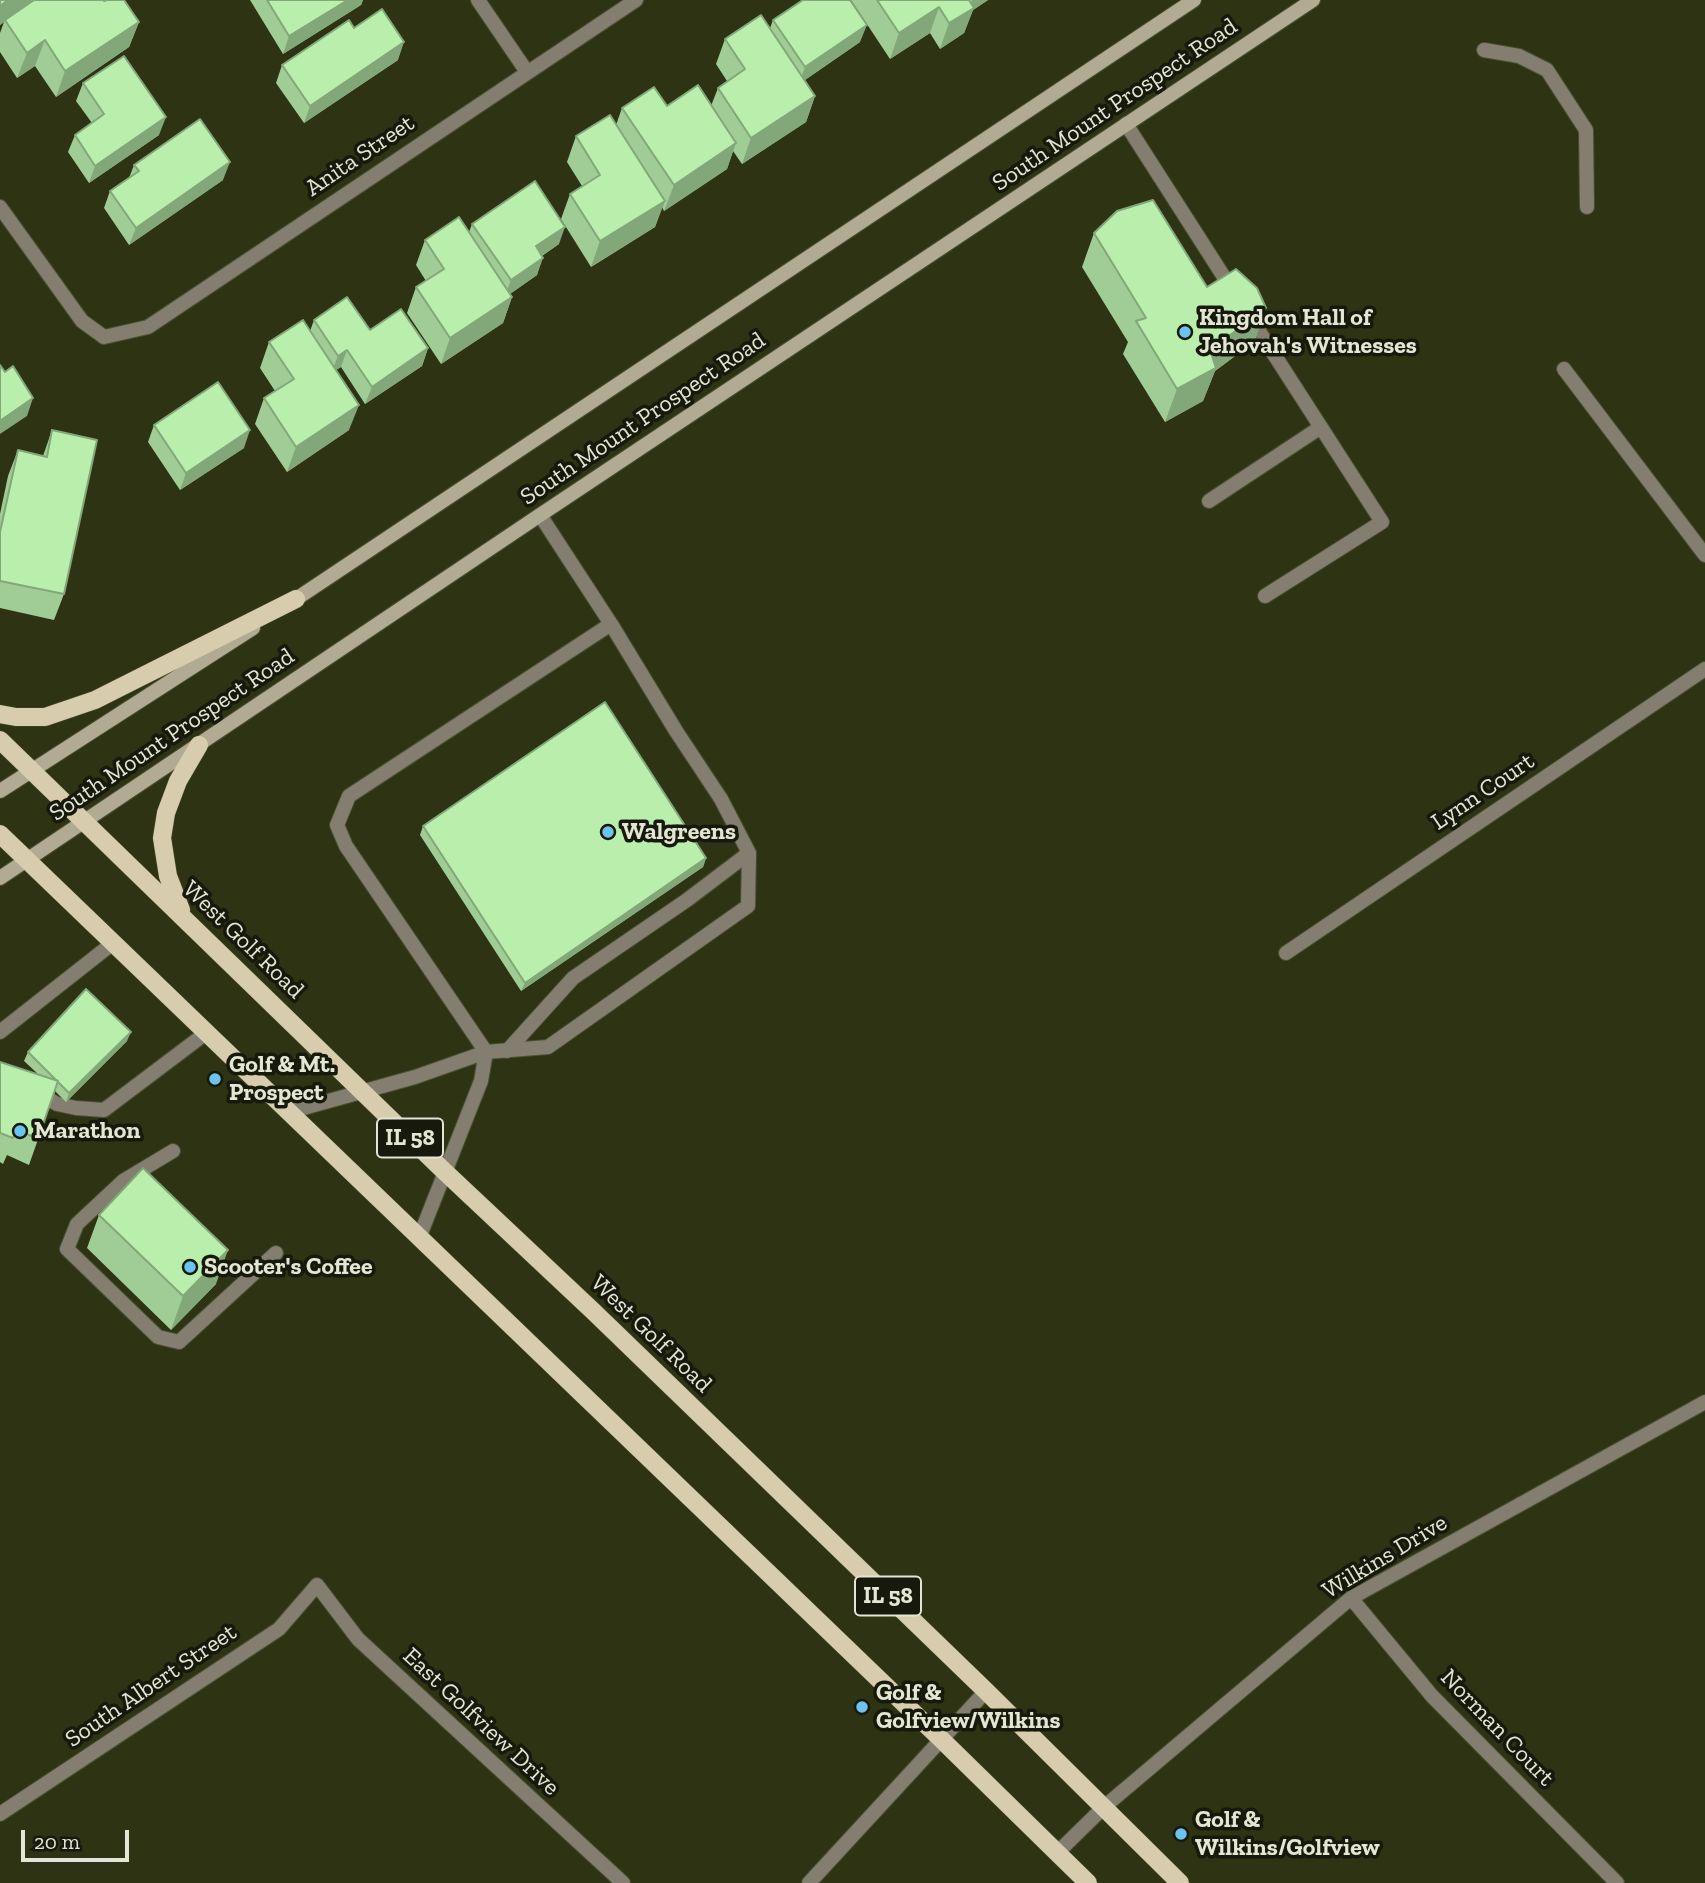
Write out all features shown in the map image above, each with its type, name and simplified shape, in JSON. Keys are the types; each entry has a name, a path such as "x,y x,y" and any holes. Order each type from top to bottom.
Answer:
{"main road":[{"name":"South Mount Prospect Road","path":"0,791 296,599 1194,0"},
{"name":"South Mount Prospect Road","path":"0,878 1313,0"},
{"path":"0,714 45,717 95,700 296,599"},
{"name":"IL 58","path":"0,740 86,822"},
{"path":"184,917 168,876 162,838 166,813 174,790 199,745"},
{"name":"West Golf Road","path":"86,822 444,1171 594,1312 986,1691 1180,1883"},
{"name":"IL 58","path":"0,834 1088,1883"}],"street":[{"path":"478,0 527,72"},
{"name":"Anita Street","path":"0,207 82,321 104,337 148,327 636,0"},
{"path":"1485,50 1519,56 1547,70 1586,130 1587,208"},
{"path":"1126,124 1382,522 1265,596"},
{"path":"1564,369 1705,555"},
{"path":"1209,501 1321,427"},
{"path":"289,1112 363,1092 486,1052 548,1047 748,906 749,853 721,799 540,515"},
{"path":"419,1238 481,1081 486,1052 346,846 337,825 349,796 611,624"},
{"name":"Lynn Court","path":"1286,953 1705,669"},
{"path":"508,1051 573,978 687,900 749,853"},
{"path":"3,1025 113,943"},
{"path":"22,1083 57,1104 104,1110 206,1032"},
{"path":"173,1151 123,1181 77,1224 67,1249 158,1337 179,1342 276,1253"},
{"name":"Wilkins Drive","path":"1058,1852 1104,1807 1351,1598 1705,1402"},
{"name":"South Albert Street","path":"0,1814 279,1629 317,1585"},
{"name":"East Golfview Drive","path":"317,1585 358,1639 623,1883"},
{"name":"Norman Court","path":"1351,1598 1432,1696 1618,1883"},
{"path":"809,1883 986,1691"}],"building":[{"path":"34,0 124,0 139,22 65,71 45,40 27,53 5,20"},
{"path":"267,0 348,0 289,36"},
{"path":"803,0 850,0 867,25 805,67 773,20"},
{"path":"877,0 969,0 974,8 949,23 939,7 899,33"},
{"path":"382,9 404,42 310,106 282,65 349,20 354,28"},
{"path":"761,15 815,96 751,138 718,88 745,69 725,39"},
{"path":"124,56 166,117 95,166 75,135 104,114 83,83"},
{"path":"698,85 736,143 674,185 622,108 654,87 667,106"},
{"path":"610,115 665,201 600,241 570,194 600,175 576,136"},
{"path":"200,119 230,162 136,228 110,191 139,171 134,165"},
{"path":"535,181 565,227 536,246 543,258 511,280 472,224"},
{"path":"1153,200 1207,287 1236,269 1257,288 1266,308 1210,350 1216,368 1177,389 1136,321 1146,318 1094,233 1117,211"},
{"path":"459,217 512,297 450,338 416,287 444,269 425,240"},
{"path":"347,297 370,330 401,309 428,348 372,387 347,350 338,356 314,320"},
{"path":"303,320 359,405 296,447 264,398 294,379 269,342"},
{"path":"0,365 5,372 13,366 33,398 0,421"},
{"path":"218,382 250,430 186,473 154,425"},
{"path":"52,430 97,440 64,594 0,581 0,532 18,450 47,457"},
{"name":"Walgreens","path":"605,702 706,858 525,983 423,826"},
{"name":"Marathon","path":"86,989 131,1032 69,1093 28,1052"},
{"path":"0,1062 58,1081 38,1139 16,1129 13,1138 0,1133"},
{"path":"143,1168 228,1250 183,1296 99,1215"}],"place":[{"name":"Kingdom Hall of Jehovah's Witnesses","path":"1185,332"},
{"name":"Walgreens","path":"608,832"},
{"name":"Golf & Mt. Prospect","path":"215,1079"},
{"name":"Marathon","path":"20,1131"},
{"name":"Scooter's Coffee","path":"190,1267"},
{"name":"Golf & Golfview/Wilkins","path":"862,1707"},
{"name":"Golf & Wilkins/Golfview","path":"1181,1834"}]}
